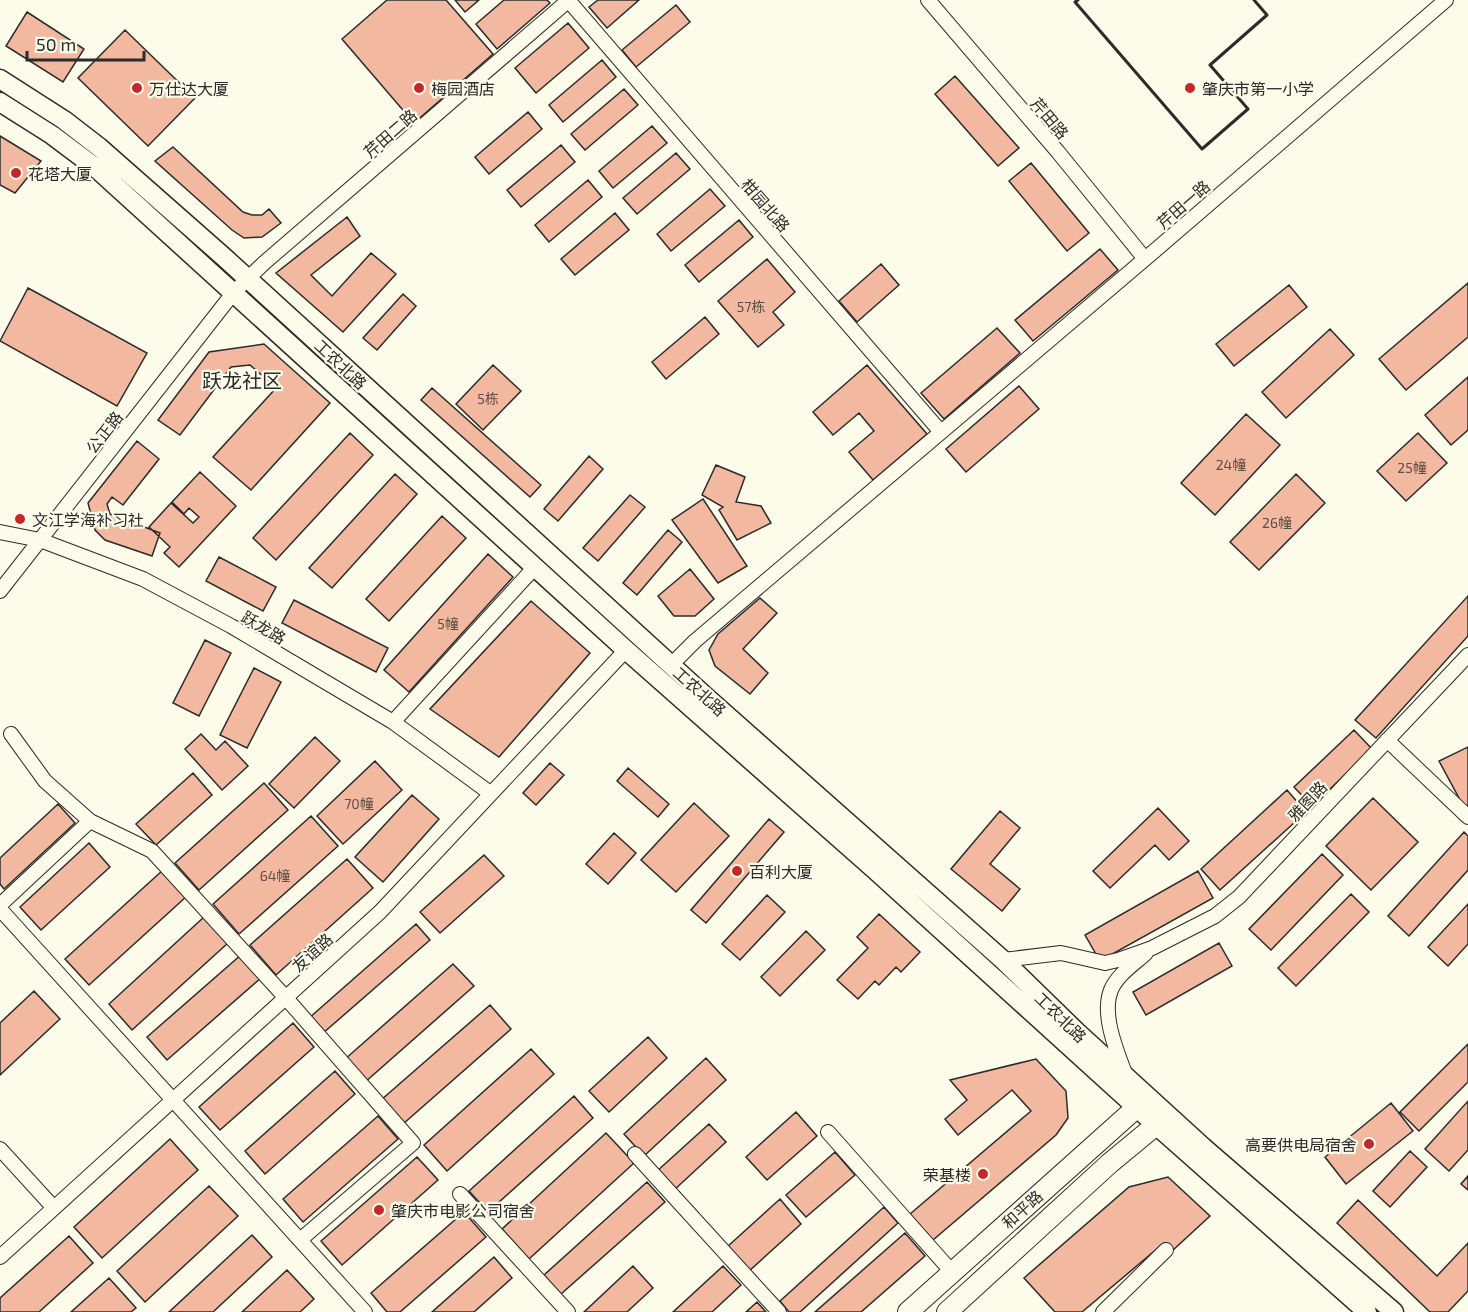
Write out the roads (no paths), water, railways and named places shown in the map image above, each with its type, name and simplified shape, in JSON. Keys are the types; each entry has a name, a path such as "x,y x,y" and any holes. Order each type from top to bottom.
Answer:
{"main road":[{"name":"和平路","path":"908,1312 1136,1108"},
{"name":"和平路","path":"947,1312 1110,1163 1155,1125"}],"street":[{"name":"芹田二路","path":"234,292 568,0"},
{"name":"柑园北路","path":"568,0 940,431"},
{"name":"芹田路","path":"928,0 1058,152 1145,259"},
{"name":"芹田一路","path":"670,664 1446,0"},
{"name":"工农北路","path":"0,79 64,120 99,147 249,279 670,664 1003,960 1203,1147 1394,1312"},
{"name":"工农北路","path":"0,102 52,135 96,168 626,650 875,870 1136,1108 1367,1312"},
{"name":"公正路","path":"0,591 234,292"},
{"name":"跃龙路","path":"0,532 40,540 143,579 231,626 393,722 490,794"},
{"path":"393,722 535,567"},
{"name":"友谊路","path":"0,1257 380,912 626,650"},
{"name":"雅图路","path":"1152,948 1215,916 1239,897 1468,655"},
{"path":"11,734 45,781 90,821 152,851 286,998 413,1143 300,1240"},
{"path":"1387,740 1468,817"},
{"path":"90,821 0,907 365,1312"},
{"path":"1003,960 1061,953 1106,963 1152,948"},
{"path":"1126,1077 1112,1036 1108,1008 1111,990 1121,975 1152,948"},
{"path":"828,1132 952,1272"},
{"path":"0,1149 54,1208"},
{"path":"635,1154 779,1312"},
{"path":"460,1194 568,1312"},
{"path":"1103,1312 1166,1251"}],"place":[{"name":"万仕达大厦","path":"137,88"},
{"name":"梅园酒店","path":"419,88"},
{"name":"肇庆市第一小学","path":"1190,88"},
{"name":"花塔大厦","path":"16,173"},
{"name":"文江学海补习社","path":"20,519"},
{"name":"百利大厦","path":"737,871"},
{"name":"高要供电局宿舍","path":"1369,1144"},
{"name":"荣基楼","path":"983,1174"},
{"name":"肇庆市电影公司宿舍","path":"379,1210"}],"district":[{"name":"跃龙社区","path":"242,380"}]}
